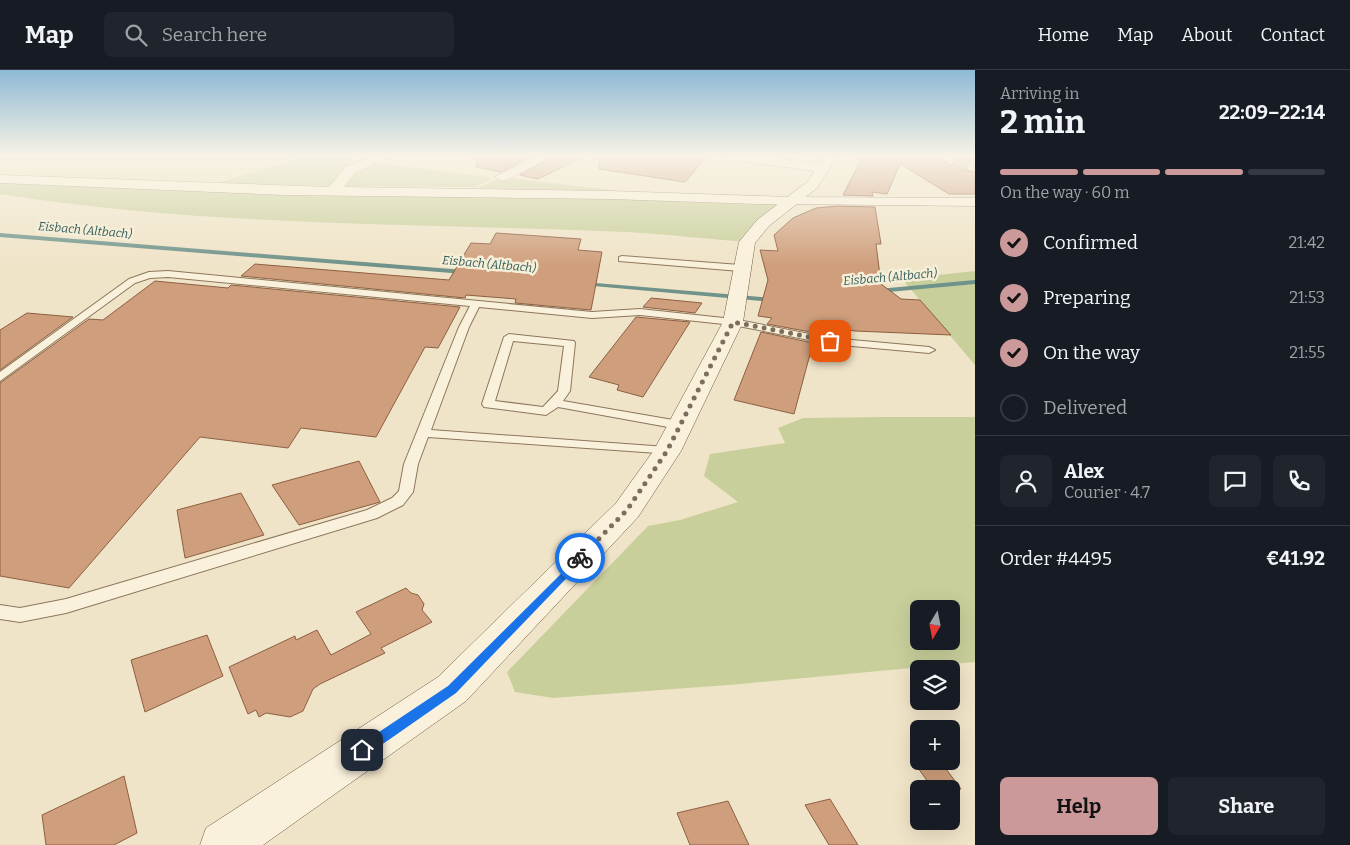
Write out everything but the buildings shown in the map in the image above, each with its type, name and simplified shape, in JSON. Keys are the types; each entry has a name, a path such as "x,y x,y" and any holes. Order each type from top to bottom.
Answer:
{"street":[{"path":"348,192 610,195 790,201 975,202"},
{"path":"223,845 452,689 627,510 673,438 735,307 740,268 747,242 754,232 802,192"}],"lane":[{"path":"622,260 740,268"},
{"path":"0,377 132,281 149,275 186,275 592,315 735,307 830,341 929,350"},
{"path":"0,612 20,615 66,606 372,514 396,503 410,487 411,464 464,327 476,304"},
{"path":"509,337 570,343 564,391 555,403 546,411 488,404 509,337"},
{"path":"555,403 673,438"},
{"path":"423,433 673,438"}],"green space":[{"path":"0,192 473,192 790,201 747,242 626,232 312,222 156,213 0,194"},
{"path":"975,271 975,365 902,279"},
{"path":"975,417 975,662 960,663 960,660 910,660 910,668 741,684 553,698 515,692 507,672 648,526 680,520 738,502 704,476 710,454 785,443 778,428 803,418"}],"waterway":[{"name":"Eisbach (Altbach)","path":"0,235 464,272"},
{"name":"Eisbach (Altbach)","path":"878,291 975,282"},
{"name":"Eisbach (Altbach)","path":"584,284 773,300"}],"way so far":[{"path":"580,558 627,510 667,451 733,322 830,341"}],"route":[{"path":"362,750 452,689 580,558"}]}
